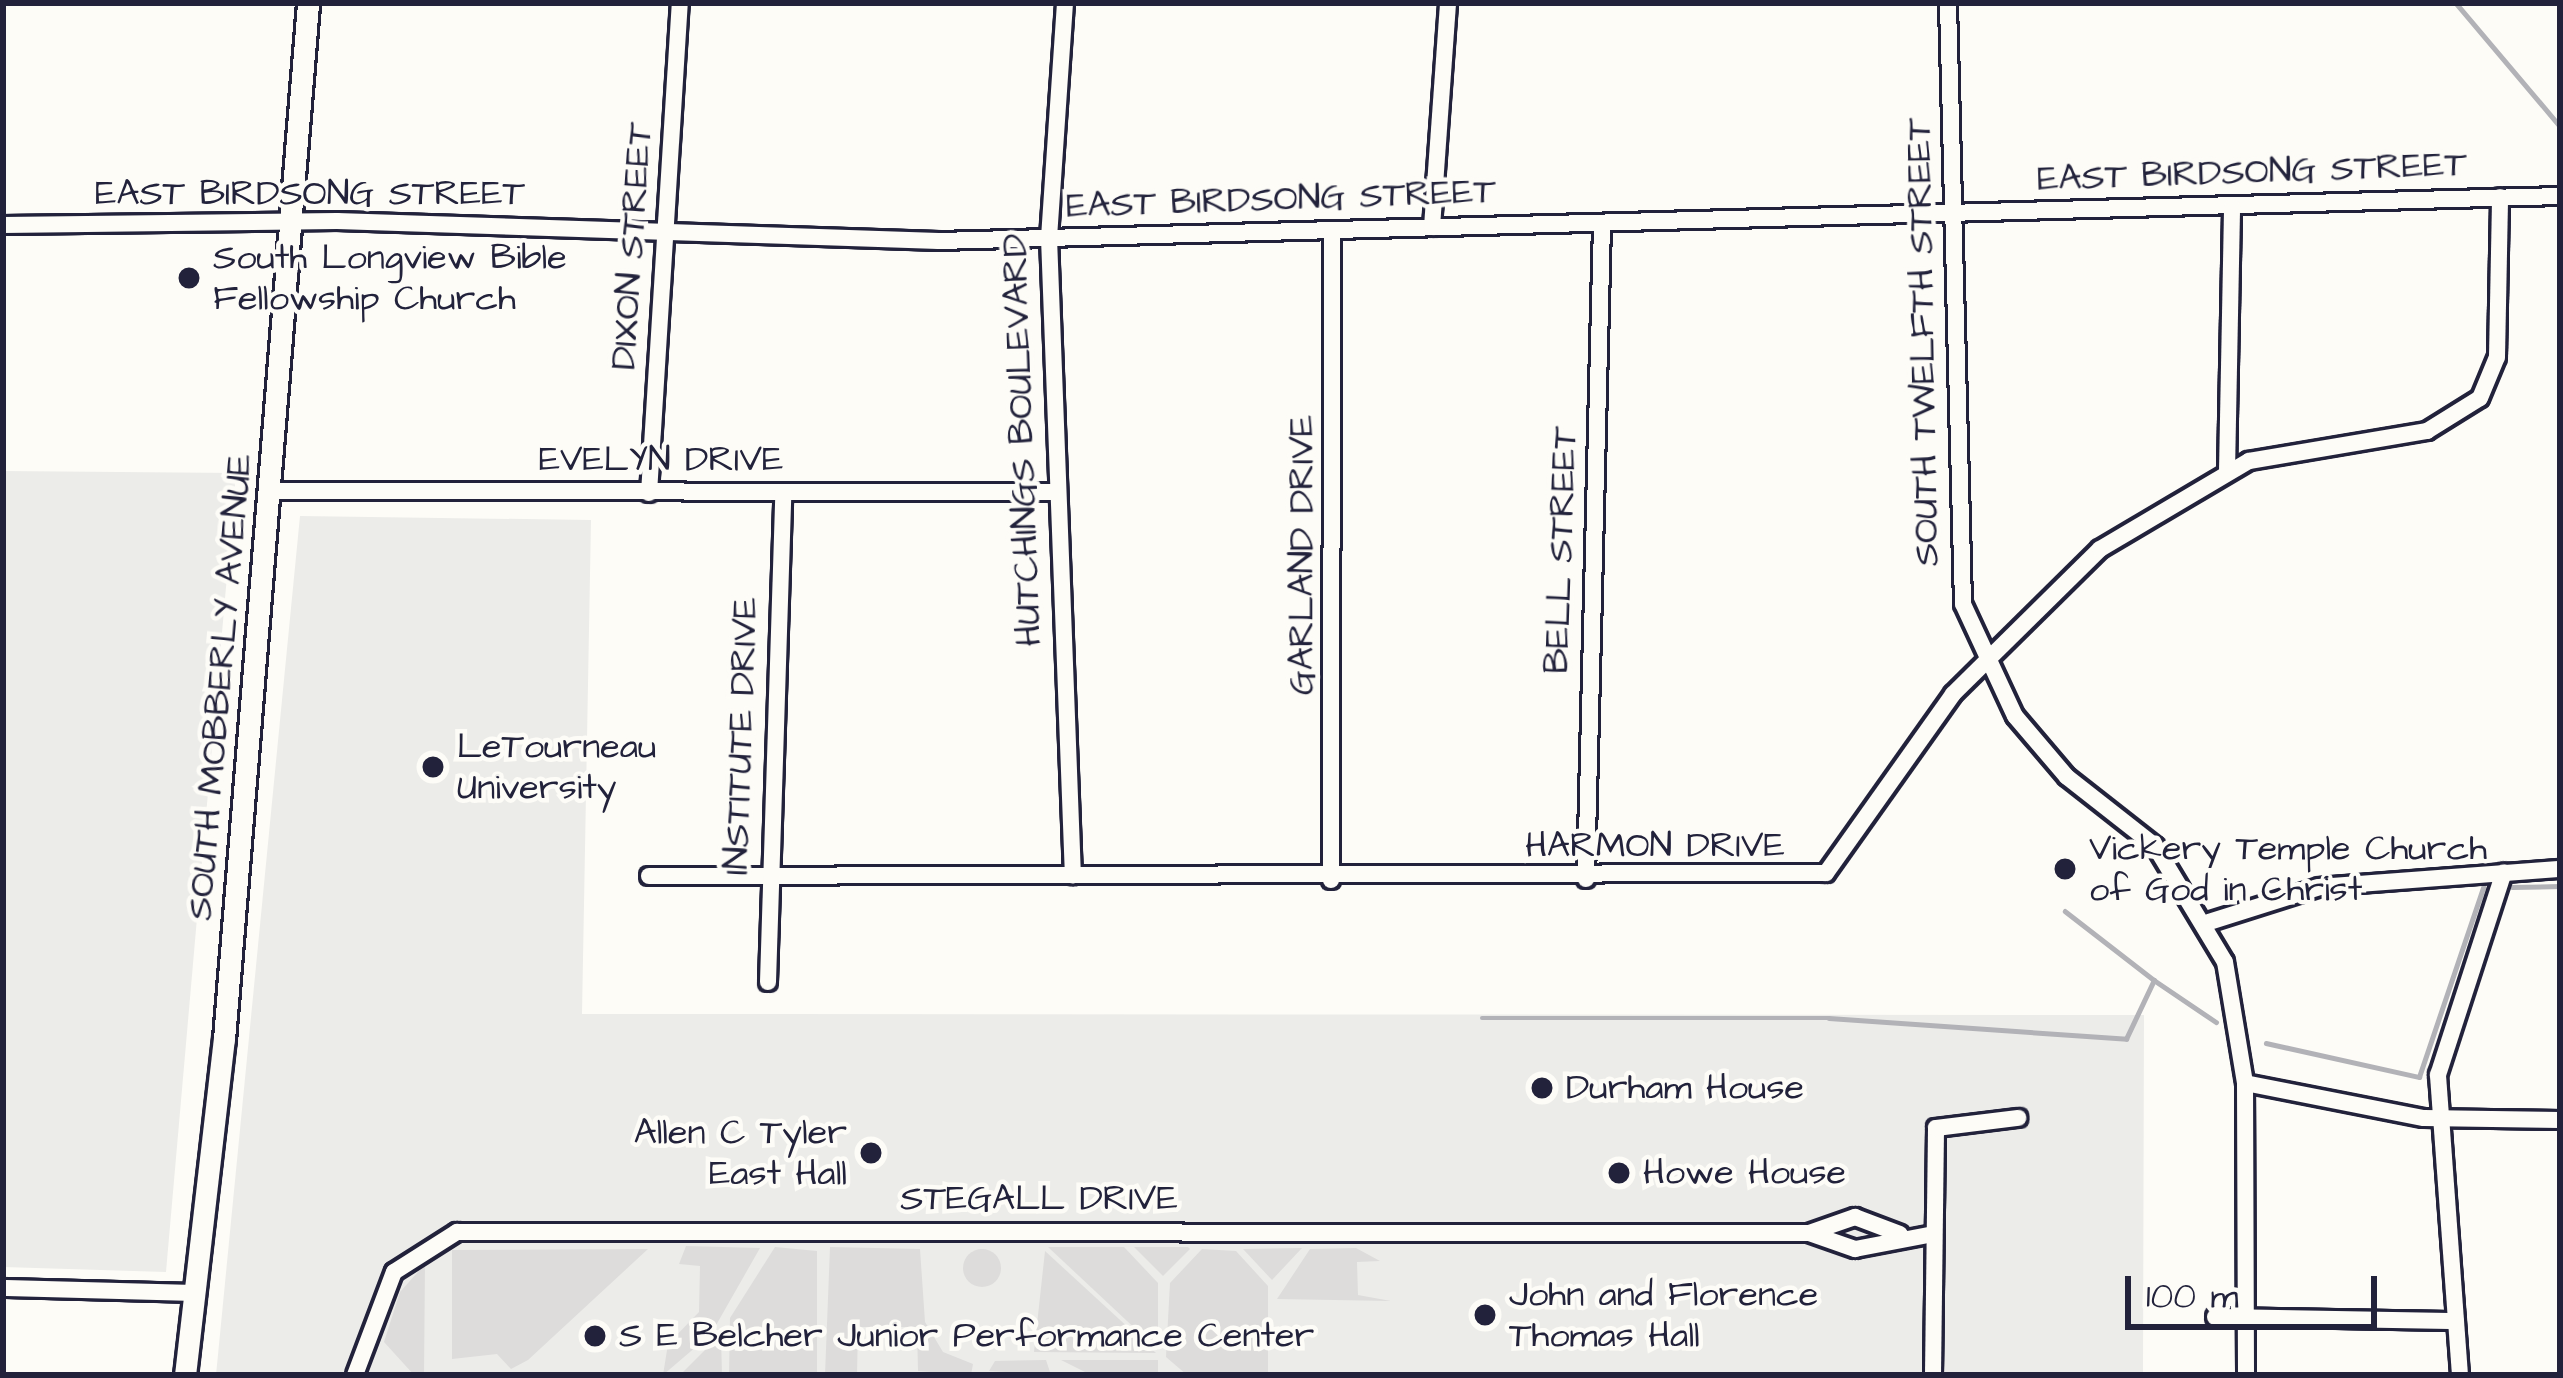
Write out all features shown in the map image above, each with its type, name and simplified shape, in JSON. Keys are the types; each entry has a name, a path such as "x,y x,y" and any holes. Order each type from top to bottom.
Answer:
{"main road":[{"name":"SOUTH MOBBERLY AVENUE","path":"185,1375 270,491 308,3"}],"street":[{"name":"DIXON STREET","path":"649,493 680,3"},
{"name":"HUTCHINGS BOULEVARD","path":"1065,3 1048,238 1052,492 1072,876"},
{"path":"1432,227 1448,3"},
{"name":"SOUTH TWELFTH STREET","path":"1948,3 1960,213 1957,549 1983,661 2044,754 2155,846 2209,922 2234,991 2245,1083 2246,1375"},
{"name":"EAST BIRDSONG STREET","path":"3,225 290,222 1048,238 2560,196"},
{"name":"HARMON DRIVE","path":"649,876 1799,878 1836,868 1983,661 2100,549 2227,471 2315,442 2427,431 2480,398 2497,357 2500,197"},
{"path":"2227,471 2232,207"},
{"name":"BELL STREET","path":"1586,879 1602,223"},
{"name":"GARLAND DRIVE","path":"1331,880 1332,230"},
{"name":"EVELYN DRIVE","path":"270,491 1052,492"},
{"name":"INSTITUTE DRIVE","path":"768,982 783,492"},
{"path":"2209,922 2306,890 2560,868"},
{"path":"2460,1375 2436,1119 2448,1032 2504,872"},
{"path":"2245,1083 2436,1119 2560,1120"},
{"path":"1933,1375 1938,1124 2018,1118"},
{"name":"STEGALL DRIVE","path":"355,1375 394,1271 457,1232 1809,1233 1855,1217 1900,1234"},
{"name":"STEGALL DRIVE","path":"1809,1233 1855,1250 1900,1234 1934,1234"},
{"path":"3,1288 196,1293"},
{"path":"2215,1317 2456,1322"}],"shaded area":[{"path":"3,471 236,473 166,1272 3,1267"},
{"name":"LeTourneau University","path":"300,516 591,520 582,1014 2144,1015 2143,1375 216,1375"},
{"path":"686,1246 760,1248 711,1334 663,1375 668,1344 699,1312 700,1266 679,1264"},
{"path":"775,1247 817,1251 817,1375 729,1375 730,1318"},
{"path":"830,1247 920,1249 925,1322 943,1352 973,1364 971,1375 918,1371 917,1327 858,1327 857,1375 825,1375"},
{"path":"1048,1247 1124,1247 1158,1283 1158,1350"},
{"path":"1134,1247 1188,1247 1190,1249 1163,1276"},
{"path":"1302,1248 1272,1280 1243,1249"},
{"path":"1356,1248 1380,1261 1357,1262 1358,1295 1391,1301 1277,1299 1310,1249"},
{"path":"648,1249 528,1360 511,1369 497,1354 452,1359 452,1250"},
{"path":"982,1249 996,1254 1001,1268 996,1282 982,1287 968,1282 963,1268 968,1254"},
{"path":"1202,1249 1236,1251 1268,1286 1268,1375 1187,1375 1166,1357 1170,1283"},
{"path":"1045,1251 1156,1353 1034,1352"},
{"path":"425,1264 424,1375 414,1375 384,1342 400,1292"},
{"path":"721,1337 722,1375 680,1375 717,1338"},
{"path":"1046,1360 1051,1375 989,1371 995,1361"},
{"path":"1061,1360 1158,1360 1158,1375 1091,1375"}],"waterway":[{"path":"2456,3 2560,126"},
{"path":"2512,887 2560,886"},
{"path":"2266,1043 2419,1077 2483,888"},
{"path":"2065,911 2154,980"},
{"path":"1482,1018 1829,1018 2126,1039 2154,980 2216,1022"}],"place":[{"name":"South Longview Bible Fellowship Church","path":"189,278"},
{"name":"LeTourneau University","path":"433,767"},
{"name":"Vickery Temple Church of God in Christ","path":"2065,869"},
{"name":"Durham House","path":"1542,1088"},
{"name":"Allen C Tyler East Hall","path":"871,1153"},
{"name":"Howe House","path":"1619,1173"},
{"name":"John and Florence Thomas Hall","path":"1485,1315"},
{"name":"S E Belcher Junior Performance Center","path":"595,1336"}]}
